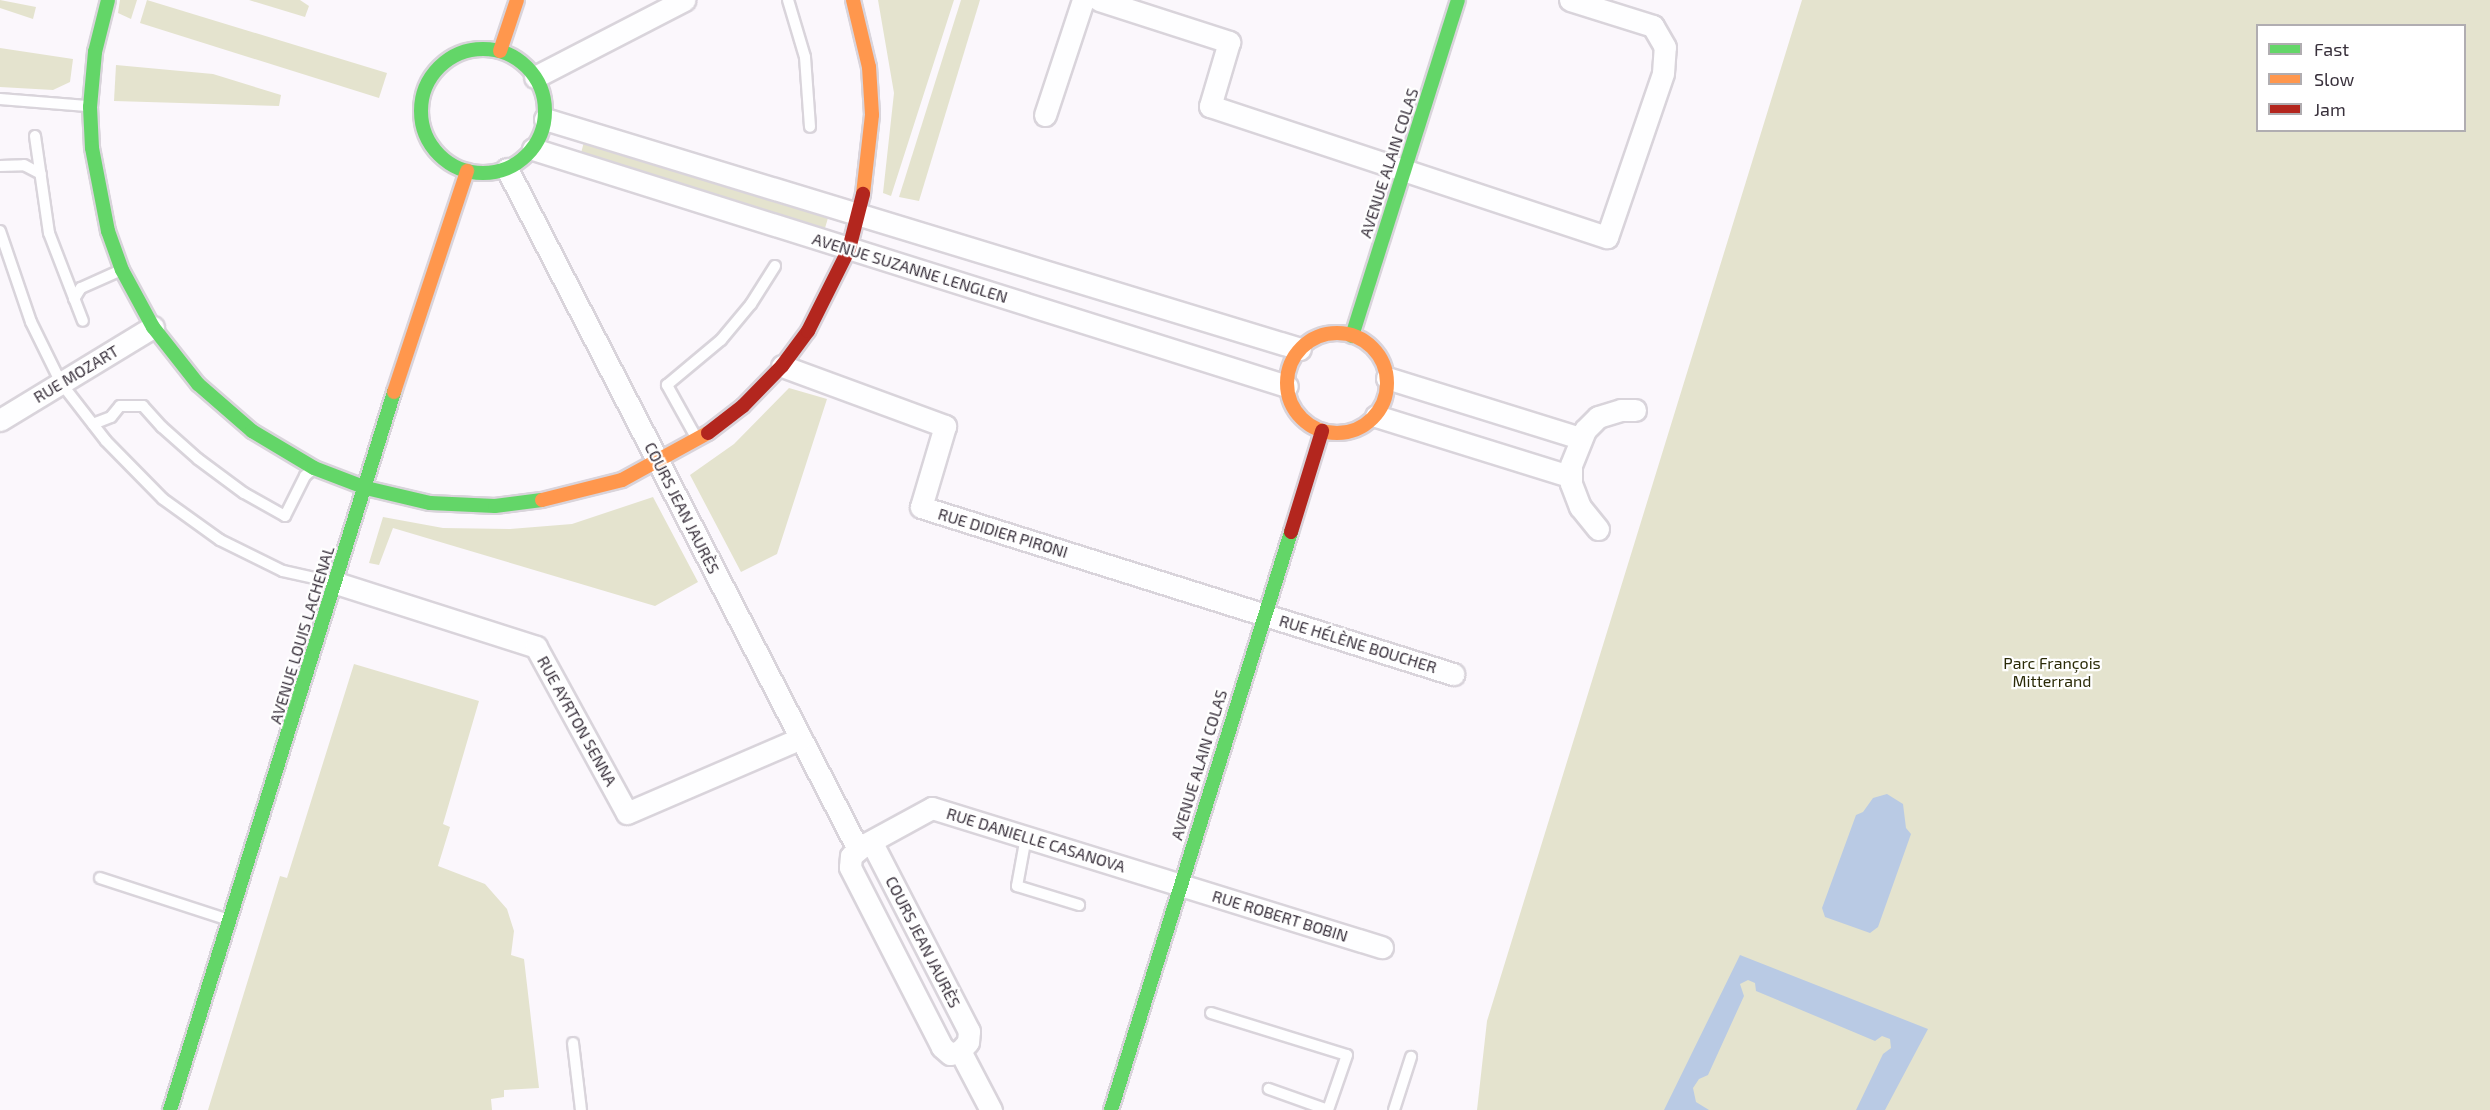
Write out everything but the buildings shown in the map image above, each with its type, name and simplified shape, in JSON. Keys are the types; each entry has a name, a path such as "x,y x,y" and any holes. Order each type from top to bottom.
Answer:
{"street":[{"path":"108,0 95,52 90,107 97,190 122,270 153,327 198,384 252,431 314,468 366,488 430,502 495,506 560,498 622,480 659,464 698,441 743,406 782,366 808,331 849,249 859,215 872,115 869,67 854,0"},
{"path":"500,51 517,0"},
{"path":"535,77 684,0"},
{"path":"1045,115 1083,0"},
{"path":"1100,0 1123,4 1229,42 1210,106 1403,172 1607,237 1664,73 1665,47 1653,26 1570,0"},
{"name":"AVENUE ALAIN COLAS","path":"1352,336 1458,0"},
{"path":"479,49 500,51 514,57 535,77 544,97 545,119 532,149 507,169 488,173 467,171 450,164 431,144 421,118 422,100 429,81 442,64 459,54 479,49"},
{"path":"545,119 1300,349"},
{"name":"AVENUE SUZANNE LENGLEN","path":"532,149 1287,386"},
{"name":"COURS JEAN JAURÈS","path":"507,169 801,738 861,846"},
{"name":"AVENUE LOUIS LACHENAL","path":"170,1110 450,214 467,171"},
{"name":"RUE MOZART","path":"0,420 153,327"},
{"path":"1324,335 1352,336 1376,351 1387,378 1387,391 1376,416 1351,432 1322,431 1297,414 1287,386 1288,372 1300,349 1324,335"},
{"name":"RUE DIDIER PIRONI","path":"782,366 945,426 921,507 1264,614"},
{"path":"1387,378 1580,438"},
{"path":"1598,529 1580,507 1569,476 1580,438 1598,417 1620,410 1635,410"},
{"path":"1376,416 1569,476"},
{"name":"AVENUE ALAIN COLAS","path":"1111,1110 1179,885 1322,431"},
{"name":"RUE AYRTON SENNA","path":"336,583 536,647 627,813 801,738"},
{"name":"RUE HÉLÈNE BOUCHER","path":"1264,614 1453,674"},
{"name":"RUE DANIELLE CASANOVA","path":"861,846 932,808 1179,885"},
{"name":"COURS JEAN JAURÈS","path":"861,846 874,847 969,1031 968,1042 960,1051 950,1054 942,1047 850,867 861,846"},
{"name":"RUE ROBERT BOBIN","path":"1179,885 1382,946"},
{"path":"960,1051 991,1110"}],"lane":[{"path":"788,0 805,57 810,127"},
{"path":"0,99 90,107"},
{"path":"35,136 49,233 83,321"},
{"path":"0,166 24,165 40,174"},
{"path":"0,231 31,322 61,383 93,424 163,499 220,540 283,571 336,583"},
{"path":"698,441 666,385 721,340 752,304 775,266"},
{"path":"74,299 81,288 93,285 111,272 122,270"},
{"path":"93,424 111,417 120,406 143,406 198,459 244,493 285,516 304,476 314,468"},
{"path":"1026,837 1017,886 1079,905"},
{"path":"100,878 230,920"},
{"path":"1211,1013 1347,1055 1328,1110 1269,1089"},
{"path":"573,1043 581,1110"},
{"path":"1394,1110 1411,1057"}],"green space":[{"path":"0,0 36,7 33,19 0,8"},
{"path":"120,0 137,0 131,19 118,13"},
{"path":"147,0 387,73 379,98 140,23"},
{"path":"249,0 300,0 309,6 305,17"},
{"path":"878,0 954,0 891,196 883,193 894,93"},
{"path":"961,0 980,0 919,201 899,197"},
{"name":"Parc François Mitterrand","path":"1802,0 2490,0 2490,1110 1477,1110 1487,1021"},
{"path":"0,48 73,59 70,82 53,90 0,87"},
{"path":"116,65 213,74 281,95 279,106 114,101"},
{"path":"586,134 830,211 823,235 580,157"},
{"path":"789,388 827,399 777,554 741,572 690,475 734,444"},
{"path":"653,497 698,582 655,606 393,528 379,565 369,563 383,517 443,528 510,529 572,524"},
{"path":"354,664 479,701 443,824 450,827 438,866 485,884 507,909 514,931 511,955 524,959 539,1088 504,1090 504,1097 491,1099 492,1110 208,1110 280,876 287,878"}],"water":[{"path":"1887,794 1903,804 1906,828 1911,834 1878,927 1870,933 1825,917 1822,908 1856,815 1863,812 1873,798"},
{"path":"1740,955 1928,1029 1885,1110 1856,1110 1883,1054 1891,1048 1890,1039 1882,1036 1875,1041 1756,991 1755,983 1748,980 1740,984 1744,996 1708,1075 1699,1079 1693,1088 1696,1102 1709,1110 1664,1110"}],"traffic: fast":[{"path":"108,0 95,52 90,107 92,148 108,231 122,270 153,327 198,384 252,431 314,468 366,488 430,503 495,506 542,500"},
{"path":"1352,336 1458,0"},
{"path":"483,49 507,54 527,67 540,87 545,111 540,135 527,155 507,168 483,173 459,168 439,155 426,135 421,111 426,87 439,67 459,54 483,49"},
{"path":"170,1110 394,392"},
{"path":"1111,1110 1291,532"}],"traffic: slow":[{"path":"500,51 517,0"},
{"path":"853,0 869,67 872,115 863,194"},
{"path":"394,392 467,171"},
{"path":"1337,333 1356,337 1372,348 1383,364 1387,383 1383,402 1372,418 1356,429 1337,433 1318,429 1302,418 1291,402 1287,383 1291,364 1302,348 1318,337 1337,333"},
{"path":"542,500 622,480 708,433"}],"traffic: jam":[{"path":"708,433 743,406 782,366 808,331 849,249 863,194"},
{"path":"1291,532 1322,431"}]}
